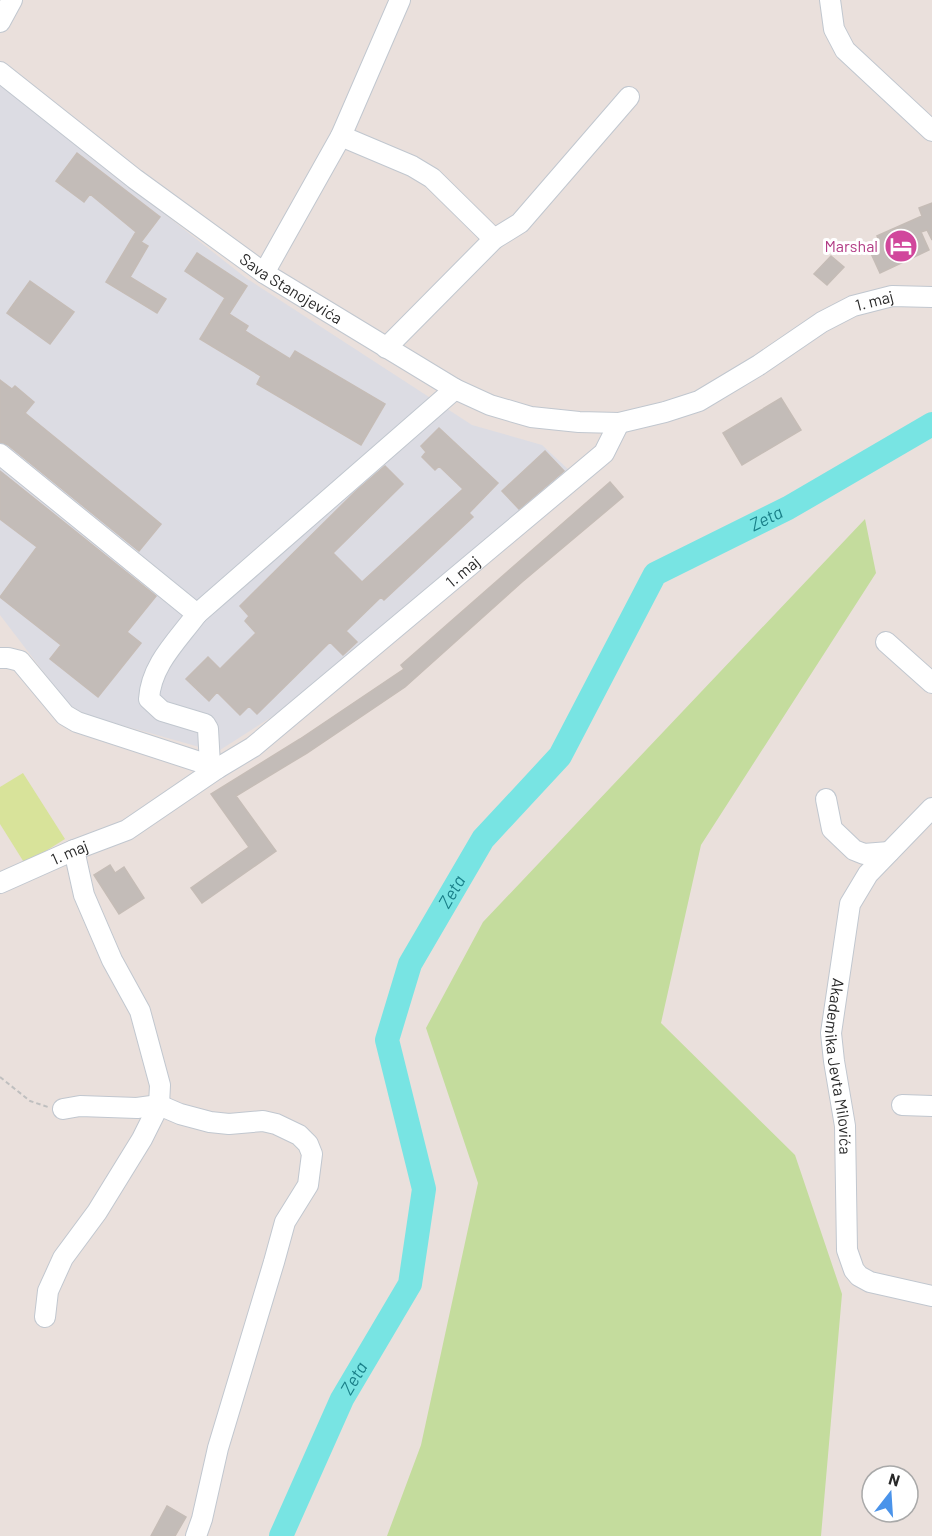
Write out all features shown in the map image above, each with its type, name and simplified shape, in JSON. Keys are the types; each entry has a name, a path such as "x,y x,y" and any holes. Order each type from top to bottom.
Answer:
{"street":[{"path":"0,22 12,0"},
{"path":"264,273 341,136 400,0"},
{"path":"830,0 834,29 845,50 932,131"},
{"name":"Sava Stanojevića","path":"0,72 135,179 264,273 455,389 490,405 531,417 619,423"},
{"path":"386,348 494,239 520,223 629,97"},
{"path":"341,136 412,166 432,177 494,239"},
{"name":"1. maj","path":"0,883 74,850 127,830 214,766 253,747 604,453 619,423 699,401 759,365 822,322 853,306 892,297 932,297"},
{"path":"0,658 20,661 65,715 77,722 214,766 208,729 205,724 162,711 149,699 150,684 155,670 197,614 455,389"},
{"path":"0,454 197,614"},
{"path":"886,642 932,683"},
{"path":"826,799 832,829 854,850 864,854 889,852"},
{"name":"Akademika Jevta Milovića","path":"932,808 868,874 850,904 831,1033 845,1126 847,1250 854,1269 859,1276 882,1285 932,1296"},
{"path":"45,1317 48,1291 63,1258 103,1203 142,1139 159,1105 160,1085 140,1011 112,960 84,895 74,850"},
{"path":"63,1109 80,1106 137,1108 159,1105 180,1114 210,1122 230,1124 263,1121 276,1124 299,1135 309,1144 312,1154 308,1185 285,1222 279,1239 218,1448 196,1536"},
{"path":"902,1105 932,1106"}],"path":[{"path":"0,1077 30,1101 49,1108 63,1109"}],"shaded area":[{"path":"0,85 246,278 472,425 542,445 570,471 276,714 217,752 86,715 68,704 0,615"}],"green space":[{"path":"865,519 876,573 701,845 661,1023 795,1155 842,1294 821,1536 387,1536 421,1445 478,1183 426,1028 483,922"},
{"path":"23,773 65,839 25,864 0,824 0,787"}],"building":[{"path":"77,153 160,217 141,242 148,246 130,277 166,299 157,313 106,282 136,232 90,194 84,202 56,181"},
{"name":"Marshal","path":"932,203 932,240 927,230 921,232 929,250 880,273 869,249 880,243 877,236 922,216 919,208"},
{"path":"197,253 247,286 229,314 248,326 245,331 290,359 295,351 385,404 361,445 257,384 261,376 200,339 225,298 185,271"},
{"path":"831,256 844,267 827,285 814,274"},
{"path":"30,281 74,312 50,344 7,313"},
{"path":"0,380 12,389 15,386 34,402 25,413 161,524 139,551 8,445 0,442"},
{"path":"781,398 801,430 742,465 723,433"},
{"path":"439,428 498,483 469,513 473,517 384,600 381,597 346,631 357,642 343,655 330,642 257,714 249,706 240,715 217,692 209,701 186,679 208,657 220,669 256,633 245,621 249,616 240,606 356,491 385,466 403,484 333,553 362,582 463,489 439,466 435,470 422,457 426,452 421,446"},
{"path":"545,451 564,471 519,509 502,491"},
{"path":"0,471 156,596 127,632 141,643 98,697 50,659 61,645 0,597 37,547 0,519"},
{"path":"610,482 623,497 522,582 405,687 307,753 236,796 276,851 202,903 191,888 249,847 211,794 300,739 404,669 401,665"},
{"path":"110,865 115,873 124,867 144,898 119,914 94,875"},
{"path":"167,1506 186,1517 175,1536 151,1536"}],"waterway":[{"name":"Zeta","path":"281,1536 342,1399 410,1284 424,1189 387,1040 410,964 483,839 560,756 655,574 788,508 932,424"}],"place":[{"name":"Marshal","path":"901,246"}]}
